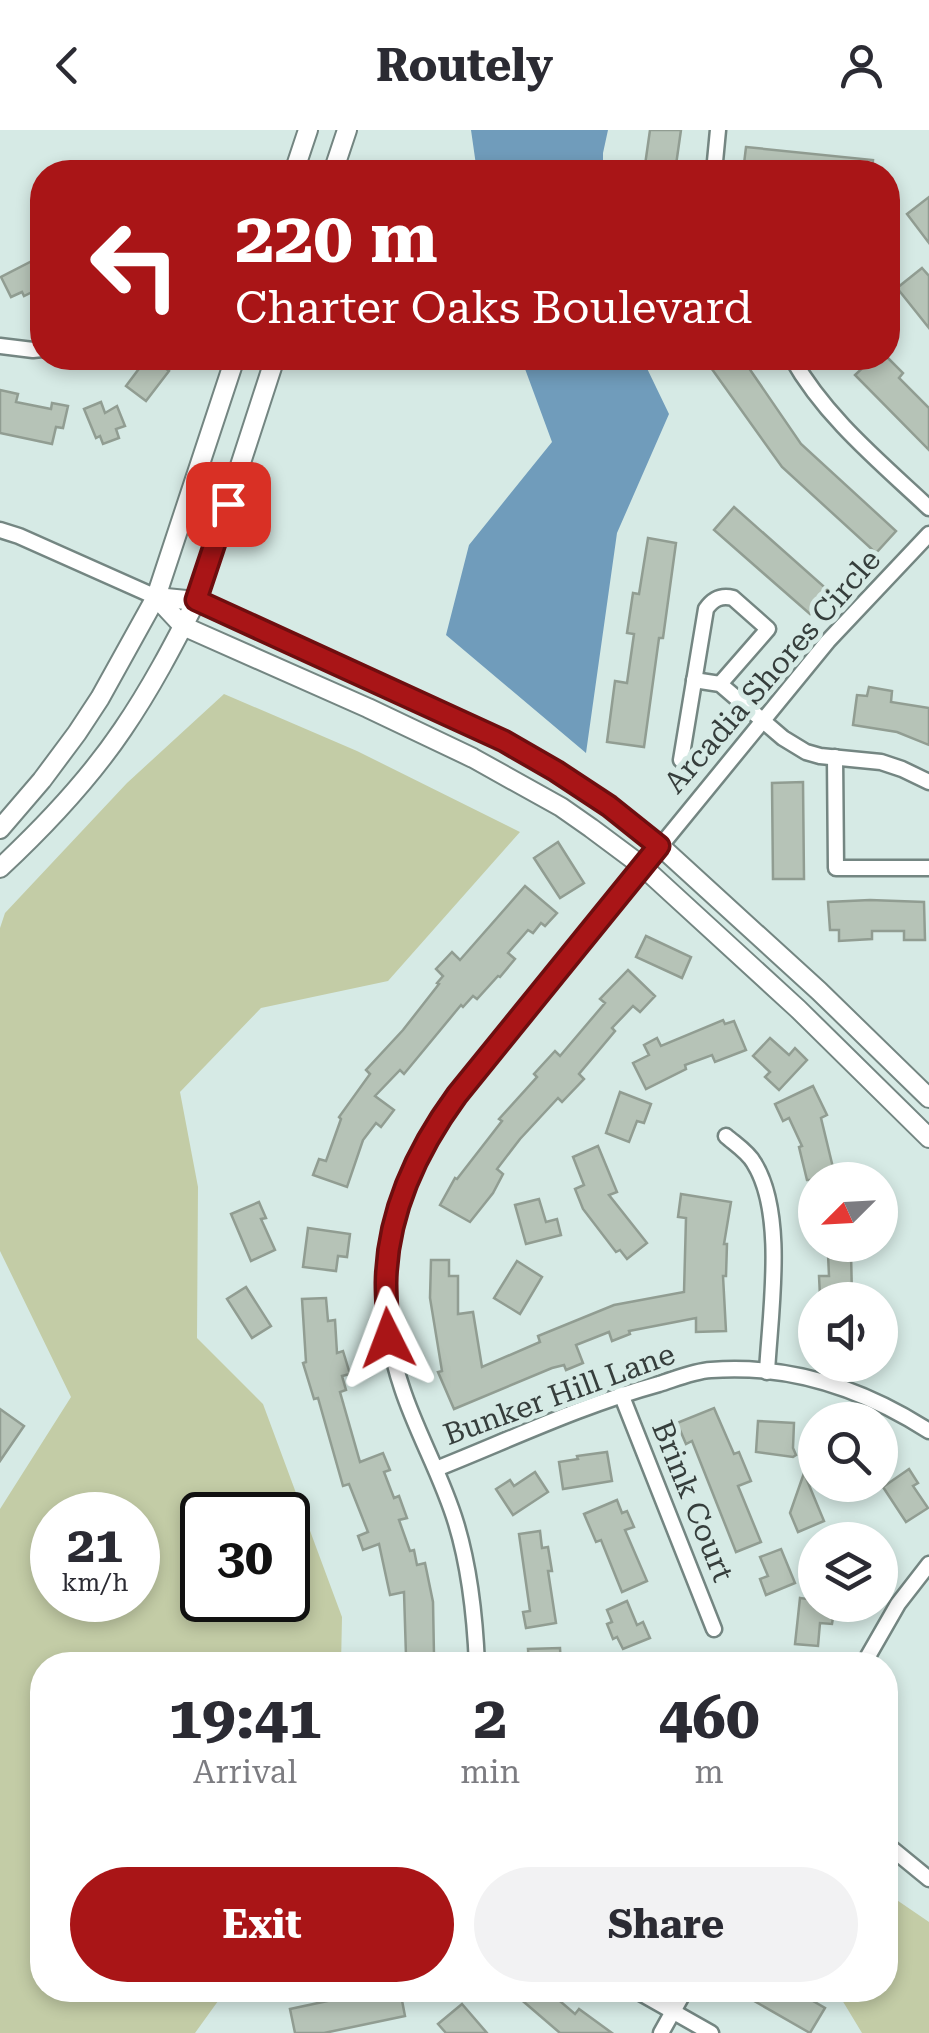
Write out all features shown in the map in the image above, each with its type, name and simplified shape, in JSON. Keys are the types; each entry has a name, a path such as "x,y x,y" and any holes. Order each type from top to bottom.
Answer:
{"street":[{"path":"298,160 308,130"},
{"path":"337,160 347,130"},
{"path":"715,160 718,130"},
{"path":"0,346 30,350"},
{"path":"0,829 42,780 100,698 156,597 231,370"},
{"path":"0,868 95,768 149,688 183,626 196,600 270,370"},
{"path":"800,370 837,420 929,508"},
{"path":"0,530 156,597 196,600 504,741 556,771 659,846 820,990 929,1098"},
{"name":"Arcadia Shores Circle","path":"476,1652 467,1562 436,1469 402,1389 388,1338 386,1284 390,1241 399,1200 414,1161 436,1123 642,866 828,642 929,534"},
{"path":"681,760 706,609 711,602 726,596 768,629 720,684"},
{"path":"156,597 183,626 473,758 561,807 642,866 798,1009 929,1138"},
{"path":"694,680 720,684 783,738 806,752 881,762 929,782"},
{"path":"835,757 836,868 929,868"},
{"path":"726,1136 752,1160 766,1189 773,1258 767,1372"},
{"name":"Bunker Hill Lane","path":"436,1469 622,1394 708,1370 796,1374 842,1386 884,1404 929,1431"},
{"name":"Brink Court","path":"622,1394 714,1629"},
{"path":"870,1652 898,1604 929,1564"},
{"path":"898,1854 929,1879"},
{"path":"656,2002 712,2033"},
{"path":"662,2033 678,2002"}],"green space":[{"path":"224,694 357,751 520,832 388,981 261,1008 180,1092 198,1187 197,1338 263,1404 296,1492 180,1492 180,1622 310,1622 310,1531 342,1617 341,1652 30,1652 30,2002 217,2002 195,2033 0,2033 0,1509 71,1397 0,1251 0,928 5,913 127,783"},
{"path":"898,1901 929,1922 929,2033 862,2033 843,2002 898,2002"}],"water":[{"path":"471,130 608,130 603,160 475,160"},
{"path":"525,370 648,370 669,414 617,533 586,753 446,635 469,545 552,442"}],"building":[{"path":"650,130 681,130 677,160 646,160"},
{"path":"746,147 873,160 744,160"},
{"path":"929,197 929,243 907,214"},
{"path":"30,262 30,293 11,297 1,277"},
{"path":"922,268 929,276 929,328 900,292 900,286"},
{"path":"138,370 169,371 146,401 126,386"},
{"path":"713,370 750,370 801,444 896,531 876,553 782,467"},
{"path":"860,370 903,373 899,378 929,408 929,450 855,375"},
{"path":"0,390 18,394 16,402 51,409 52,403 68,406 63,428 56,427 52,444 0,433"},
{"path":"101,402 105,413 117,406 125,426 116,429 119,438 103,444 100,436 96,438 84,409"},
{"path":"734,507 830,592 810,614 714,530"},
{"path":"648,538 676,543 644,747 607,742 615,681 627,683 634,634 627,633 633,593 639,594"},
{"path":"869,687 892,691 891,702 929,708 929,745 897,732 853,725 857,695 867,696"},
{"path":"803,782 804,879 773,879 772,783"},
{"path":"558,842 584,883 560,898 534,858"},
{"path":"525,886 557,913 545,926 541,923 533,933 528,930 508,953 515,959 500,977 477,999 473,996 461,1005 404,1074 400,1070 375,1096 394,1110 381,1127 376,1123 363,1140 347,1187 313,1175 319,1159 326,1161 339,1117 370,1074 366,1070 439,984 443,976 436,969 452,952 460,960"},
{"path":"828,902 924,902 925,940 904,940 904,931 872,931 872,939 839,941 839,930 830,930"},
{"path":"646,936 691,957 682,978 636,957"},
{"path":"628,970 655,996 640,1012 633,1006 612,1028 615,1031 579,1074 584,1079 562,1102 558,1098 520,1139 497,1169 503,1174 493,1193 470,1222 440,1205 455,1178 502,1121 499,1119 537,1077 534,1074 555,1051 560,1056 605,1003 600,999"},
{"path":"723,1020 725,1024 734,1021 746,1050 715,1062 712,1055 685,1065 686,1069 646,1089 633,1063 649,1055 644,1045 657,1038 661,1046"},
{"path":"770,1038 789,1055 795,1048 807,1060 779,1090 765,1077 770,1072 753,1056"},
{"path":"813,1086 827,1115 821,1118 832,1162 803,1162 799,1147 802,1146 789,1118 783,1121 775,1104"},
{"path":"620,1092 651,1104 644,1123 637,1121 629,1142 606,1133"},
{"path":"598,1146 617,1192 609,1195 647,1243 627,1259 620,1250 616,1252 583,1209 575,1189 584,1185 573,1157"},
{"path":"681,1194 731,1202 724,1244 726,1331 696,1332 696,1318 629,1331 630,1334 612,1341 609,1332 576,1345 583,1363 566,1370 564,1365 552,1368 454,1409 438,1372 442,1371 430,1298 431,1260 449,1260 449,1276 458,1276 458,1314 473,1312 482,1367 540,1342 538,1336 614,1305 684,1292 686,1218 678,1217"},
{"path":"539,1199 546,1222 557,1219 561,1235 526,1244 515,1205"},
{"path":"259,1202 266,1218 261,1219 275,1250 251,1261 231,1214"},
{"path":"308,1228 350,1234 347,1257 338,1256 336,1271 303,1267"},
{"path":"517,1261 542,1277 520,1314 494,1298"},
{"path":"828,1262 851,1262 852,1282 819,1282 819,1276 829,1276"},
{"path":"246,1287 271,1326 252,1338 227,1299"},
{"path":"326,1298 328,1321 335,1320 337,1353 343,1351 350,1374 342,1376 346,1390 340,1392 360,1462 383,1453 390,1470 384,1472 407,1518 399,1520 410,1551 414,1550 417,1565 425,1563 433,1602 434,1652 406,1652 404,1592 390,1595 379,1544 363,1550 358,1536 368,1532 349,1484 343,1486 318,1398 314,1399 303,1363 306,1362 302,1299"},
{"path":"714,1408 751,1481 738,1486 761,1542 736,1552 692,1441 686,1444 677,1423"},
{"path":"0,1409 24,1426 0,1461"},
{"path":"758,1421 794,1423 796,1455 756,1452"},
{"path":"607,1452 612,1481 563,1489 559,1462"},
{"path":"909,1469 918,1483 913,1486 928,1508 906,1522 893,1502 898,1502 898,1477"},
{"path":"535,1472 548,1492 513,1515 496,1489 510,1480 514,1486"},
{"path":"798,1490 798,1502 816,1502 824,1521 798,1522 798,1532 790,1513"},
{"path":"617,1500 634,1527 625,1530 647,1581 622,1592 601,1540 596,1542 584,1514"},
{"path":"540,1531 542,1548 548,1547 556,1623 526,1628 523,1612 530,1611 519,1534"},
{"path":"781,1549 795,1583 766,1595 760,1579 768,1576 760,1557"},
{"path":"627,1601 637,1625 643,1622 650,1638 623,1649 617,1637 613,1639 607,1610"},
{"path":"798,1616 798,1622 832,1622 820,1623 818,1646 795,1644"},
{"path":"560,1648 560,1652 528,1652"},
{"path":"323,2002 402,2002 405,2016 324,2033 295,2033 290,2009"},
{"path":"524,2002 561,2002 575,2014 579,2009 612,2033 560,2033"},
{"path":"756,2002 815,2002 825,2008 810,2033"},
{"path":"462,2004 487,2033 446,2033 438,2024"}],"route":[{"path":"228,504 196,600 504,741 609,806 659,846 457,1095 414,1161 399,1200 390,1241 386,1284 388,1338"}]}
